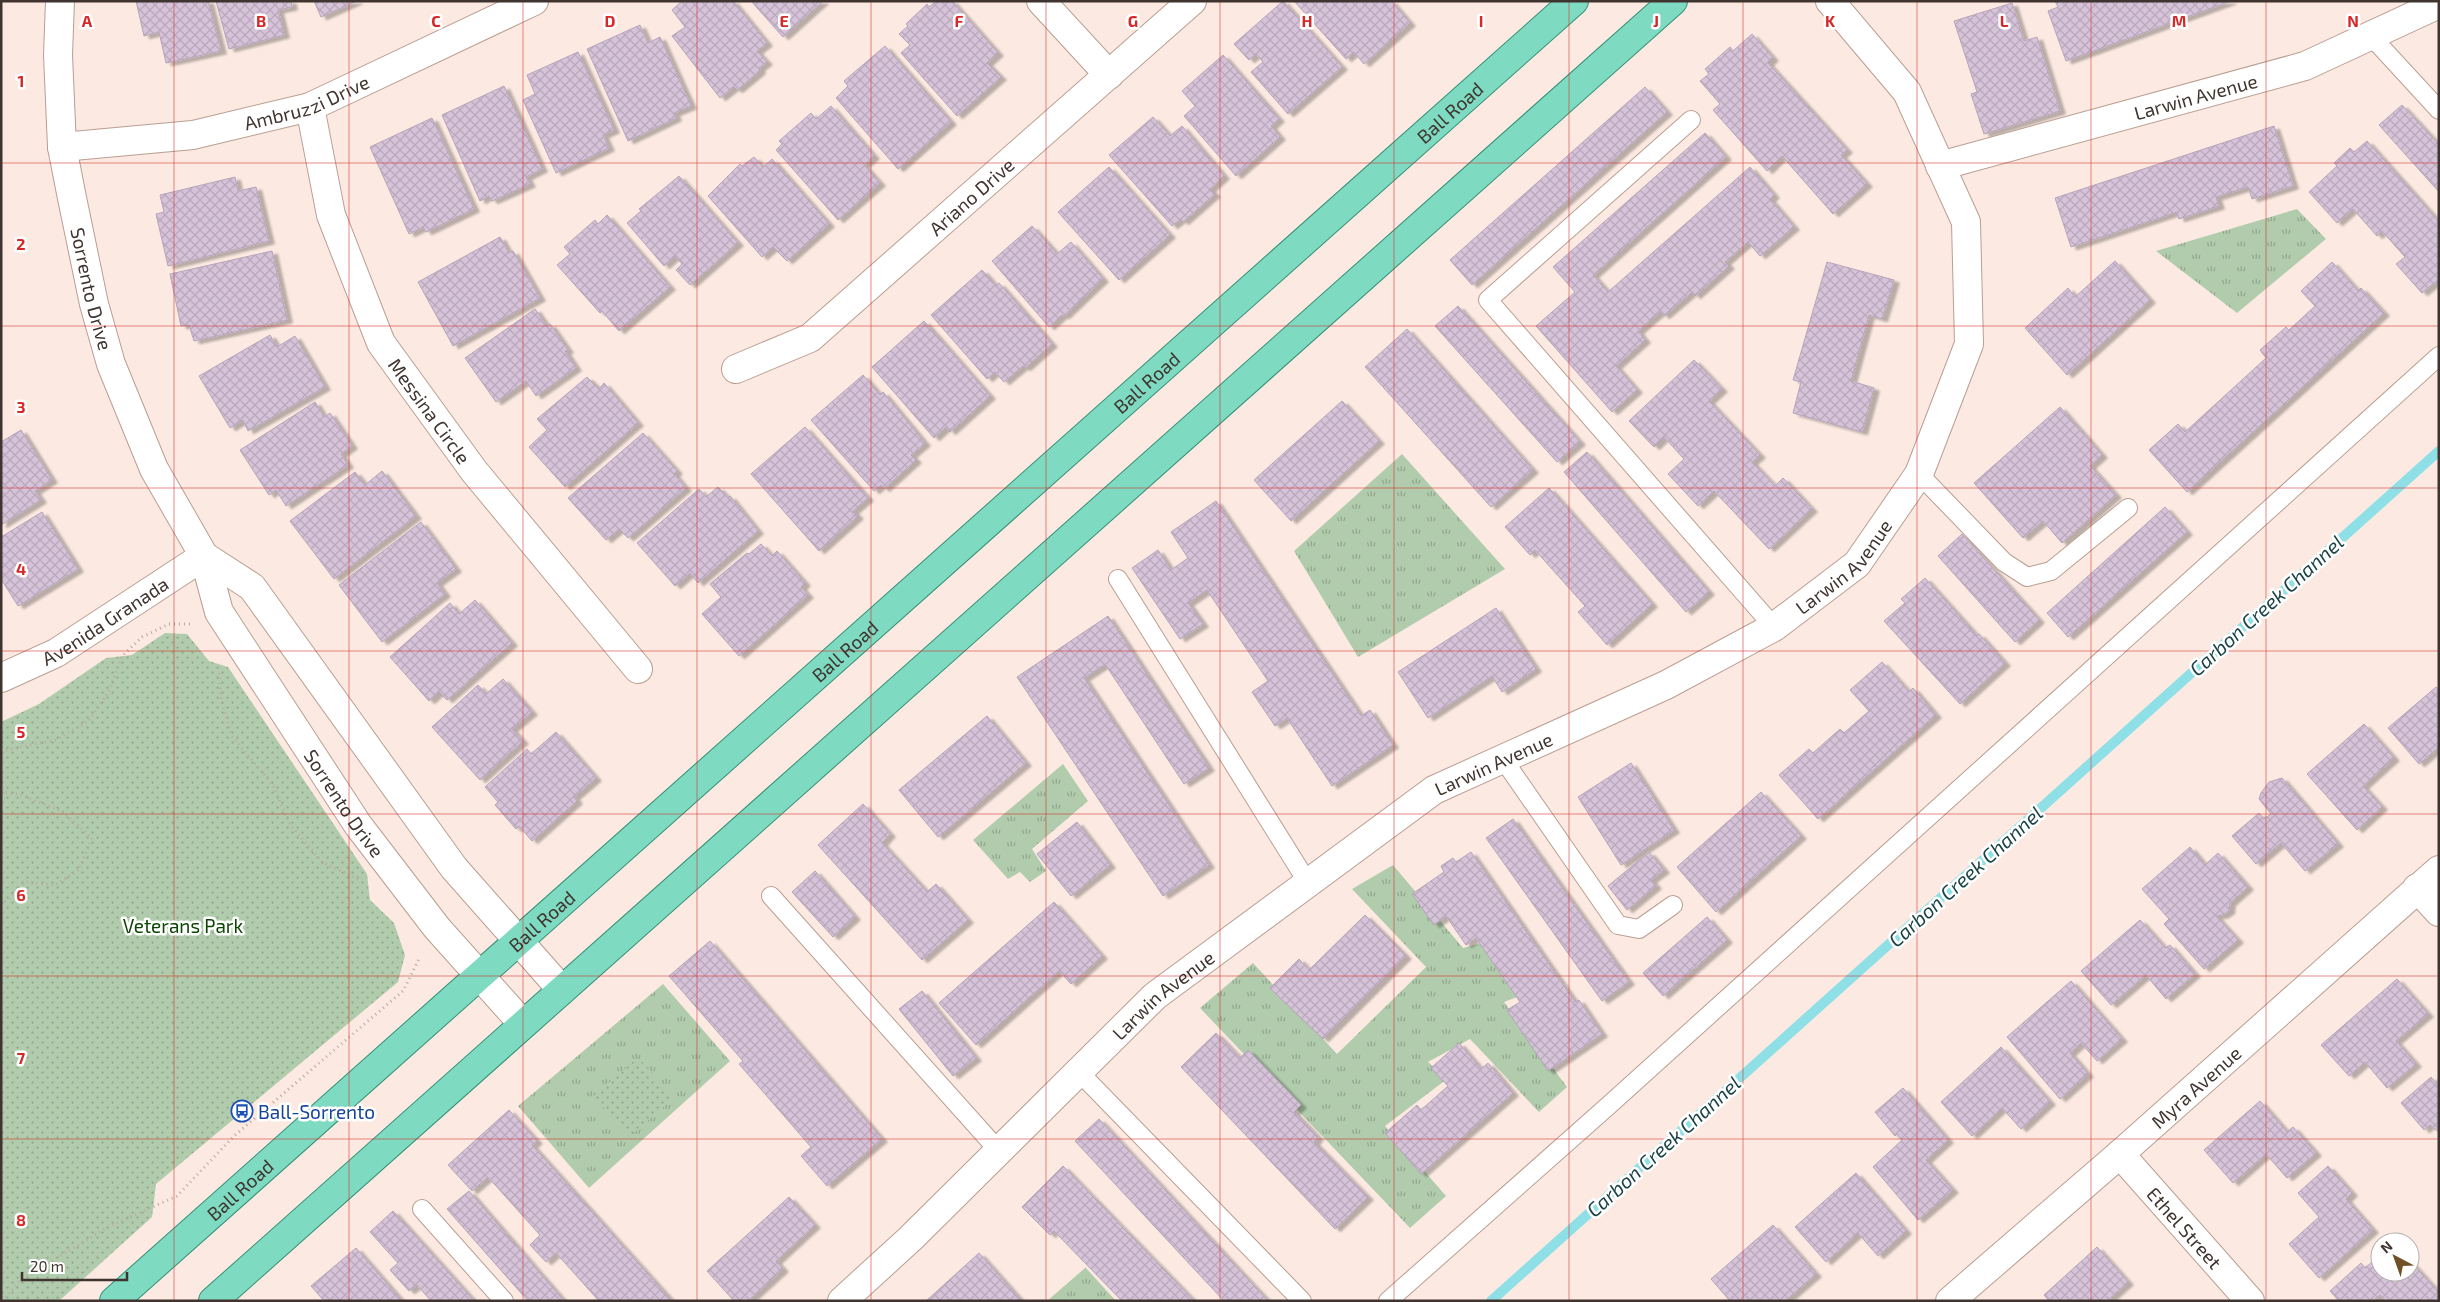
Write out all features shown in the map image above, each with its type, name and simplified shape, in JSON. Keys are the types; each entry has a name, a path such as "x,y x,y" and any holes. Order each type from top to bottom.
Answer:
{"main road":[{"name":"Ball Road","path":"114,1301 1574,1"},
{"path":"213,1301 1673,1"}],"street":[{"name":"Sorrento Drive","path":"60,1 58,55 62,147 94,304 111,364 154,469 204,556 219,612 358,825 437,928 523,1024"},
{"name":"Ambruzzi Drive","path":"62,147 193,135 310,107 534,1"},
{"path":"1041,1 1109,75"},
{"name":"Ariano Drive","path":"736,369 810,338 1192,1"},
{"name":"Larwin Avenue","path":"842,1301 911,1238 1155,996 1434,790 1666,685 1774,627 1857,564 1919,474 1969,344 1966,222 1907,92 1830,1"},
{"name":"Larwin Avenue","path":"1940,166 2305,66 2439,4 2436,1"},
{"name":"Messina Circle","path":"310,107 331,215 381,342 474,471 638,669"},
{"name":"Sorrento Drive","path":"204,556 252,587 436,845 562,990"},
{"name":"Avenida Granada","path":"1,678 56,653 204,556"},
{"name":"Myra Avenue","path":"1950,1301 2120,1154 2439,870"},
{"path":"2417,888 2439,912"},
{"name":"Ethel Street","path":"2120,1154 2250,1301"}],"lane":[{"path":"2370,35 2439,110"},
{"path":"1691,120 1488,300 1774,627"},
{"path":"1388,1301 1615,1100 2439,356"},
{"path":"1919,474 2004,562 2027,577 2051,571 2128,508"},
{"path":"1118,579 1308,883"},
{"path":"1502,759 1618,925 1640,929 1673,905"},
{"path":"771,896 999,1151"},
{"path":"1079,1072 1302,1301"},
{"path":"422,1209 504,1301"}],"path":[{"path":"1,751 54,740 89,720 110,690 122,656 142,637 169,624 196,624"},
{"path":"219,664 221,700 232,736 273,785 289,823 322,862 365,882"},
{"path":"1,792 18,794 62,812 92,838 79,870 55,885 25,882 1,905"},
{"path":"2,1301 22,1279 108,1226 177,1196 234,1136 403,991 421,955"}],"green space":[{"path":"2297,209 2326,239 2237,313 2156,251"},
{"path":"1402,454 1505,569 1358,657 1294,551"},
{"name":"Veterans Park","path":"165,633 187,634 209,661 228,667 367,874 370,900 394,923 405,955 398,982 156,1184 152,1217 59,1301 1,1301 1,722 39,704 106,658 132,655"},
{"path":"1063,764 1088,801 1032,849 1046,871 1030,882 1020,872 1008,879 973,840"},
{"path":"1393,865 1463,948 1482,943 1517,997 1504,1002 1567,1087 1539,1112 1470,1039 1428,1062 1447,1079 1385,1126 1446,1196 1410,1228 1200,1008 1253,963 1337,1054 1426,967 1352,889"},
{"path":"663,984 730,1061 589,1188 518,1106"},
{"path":"638,1057 674,1098 629,1137 593,1096"},
{"path":"1085,1268 1116,1301 1047,1301"}],"building":[{"path":"136,1 208,1 221,51 166,63 159,32 144,36"},
{"path":"216,1 291,1 292,7 278,10 284,35 229,49"},
{"path":"314,1 357,1 321,17"},
{"path":"682,1 733,1 767,43 757,51 767,62 759,68 760,71 737,90 734,87 720,98 672,36 685,27 672,10"},
{"path":"751,1 823,1 783,37"},
{"path":"936,1 952,1 998,53 987,63 1001,77 957,116 901,53 910,45 899,34 908,26 906,24 927,4 929,7"},
{"path":"1283,1 1342,67 1288,114 1251,72 1263,62 1256,54 1249,60 1234,44"},
{"path":"1294,1 1391,1 1410,23 1364,64 1354,52 1346,59"},
{"path":"2055,1 2231,1 2066,61 2048,11 2058,7"},
{"path":"2012,3 2024,41 2037,37 2060,111 1984,134 1971,94 1977,92 1954,21"},
{"path":"640,25 648,43 660,37 691,106 674,113 676,118 628,141 587,49"},
{"path":"1752,34 1773,58 1768,63 1847,150 1841,155 1867,184 1833,214 1782,156 1767,171 1713,110 1720,104 1700,81 1709,74 1705,69 1730,47 1733,51"},
{"path":"885,46 951,122 898,169 836,98 848,86 844,81"},
{"path":"578,52 614,130 603,135 609,148 556,173 523,100 535,94 527,75"},
{"path":"1223,55 1279,119 1271,126 1280,137 1236,176 1184,116 1195,106 1182,91"},
{"path":"504,86 542,169 526,177 530,184 492,201 489,196 480,201 442,115"},
{"path":"1645,87 1667,112 1472,285 1450,260"},
{"path":"2402,105 2439,145 2439,192 2379,125"},
{"path":"831,106 874,156 864,165 880,183 838,220 776,150 782,144 779,141 811,113 816,119"},
{"path":"1153,117 1170,136 1182,126 1224,176 1210,189 1215,194 1183,222 1181,219 1172,226 1109,155"},
{"path":"432,118 474,209 426,232 423,227 409,234 370,147"},
{"path":"2274,126 2293,186 2252,199 2248,187 2216,197 2219,206 2179,219 2177,212 2071,247 2055,198"},
{"path":"1705,133 1726,157 1593,275 1608,292 1750,167 1774,195 1770,199 1794,227 1760,256 1748,242 1725,262 1729,266 1695,296 1692,292 1664,316 1660,312 1638,331 1645,340 1616,366 1637,390 1612,412 1536,326 1575,292 1553,267"},
{"path":"2367,141 2439,222 2439,279 2422,293 2396,264 2405,257 2382,231 2377,236 2353,209 2337,223 2309,192 2337,166 2334,163 2350,148 2354,152"},
{"path":"754,157 763,167 772,159 829,224 787,261 773,247 762,257 708,196 740,164 742,166"},
{"path":"1109,167 1170,235 1119,280 1058,212"},
{"path":"679,176 738,243 690,285 676,270 682,264 675,256 664,266 627,223 641,211 639,209"},
{"path":"235,177 238,191 256,187 269,241 168,266 156,214 164,212 160,195"},
{"path":"607,215 670,287 619,331 602,311 600,313 557,265 570,254 564,247 595,220 598,224"},
{"path":"1032,226 1057,254 1071,242 1103,279 1064,316 1062,315 1049,327 992,261"},
{"path":"500,237 509,253 513,251 540,298 453,346 418,282"},
{"path":"272,251 287,320 194,341 189,325 181,326 170,274"},
{"path":"2115,261 2150,300 2067,375 2025,328 2068,288 2075,297"},
{"path":"1827,262 1894,280 1882,319 1869,315 1851,381 1874,388 1862,432 1793,413 1801,382 1793,380"},
{"path":"2332,262 2358,291 2361,288 2384,313 2187,492 2149,450 2178,424 2185,432 2266,358 2260,350 2286,327 2289,330 2315,306 2301,291"},
{"path":"982,270 996,286 999,283 1052,344 1025,368 1023,366 1004,382 995,372 987,379 931,315"},
{"path":"1458,306 1580,442 1557,462 1435,326"},
{"path":"535,309 547,326 550,324 568,350 565,351 576,368 536,396 526,381 496,402 465,358"},
{"path":"924,321 990,396 950,432 946,427 934,438 872,367"},
{"path":"1407,329 1533,470 1491,507 1365,367"},
{"path":"270,335 277,347 295,336 325,387 248,431 243,420 230,428 199,376"},
{"path":"1694,360 1722,389 1709,401 1760,455 1752,462 1775,486 1783,478 1812,509 1769,549 1714,491 1698,506 1668,474 1684,459 1664,437 1654,447 1629,421"},
{"path":"863,375 880,395 883,392 925,443 911,455 916,460 884,489 881,485 874,491 811,420"},
{"path":"587,377 599,389 604,383 638,423 565,487 529,447 547,430 537,419"},
{"path":"1342,401 1379,441 1291,521 1254,480"},
{"path":"315,402 324,417 330,413 352,446 341,454 348,465 286,506 276,490 269,495 240,450"},
{"path":"2060,407 2102,455 2090,466 2116,495 2062,543 2043,521 2023,538 1974,483"},
{"path":"805,427 868,498 853,511 858,516 819,551 751,474"},
{"path":"21,430 52,480 35,491 41,500 1,525 1,442"},
{"path":"643,433 677,471 674,474 686,488 628,538 619,529 606,540 568,498"},
{"path":"1587,452 1709,592 1686,612 1564,472"},
{"path":"382,471 416,516 334,579 290,521 355,472 365,485"},
{"path":"718,487 728,498 730,496 758,531 698,583 690,573 675,586 637,543 699,489 706,497"},
{"path":"1549,488 1652,604 1607,645 1578,612 1585,606 1535,550 1530,555 1505,527"},
{"path":"1216,501 1361,716 1370,710 1393,745 1332,786 1287,718 1275,726 1252,692 1268,681 1207,590 1188,603 1203,624 1180,639 1132,568 1158,550 1171,570 1188,558 1171,532"},
{"path":"2165,507 2187,532 2068,637 2047,613"},
{"path":"42,512 78,569 18,606 1,579 1,537"},
{"path":"421,522 456,569 437,583 445,594 382,642 339,585"},
{"path":"1962,534 2039,620 2015,642 1938,556"},
{"path":"761,544 772,556 777,551 805,583 801,587 808,595 739,656 702,614 721,597 710,584 747,553 749,554"},
{"path":"1925,578 1977,636 1979,634 2005,663 1960,704 1884,621 1905,603 1901,599"},
{"path":"475,600 512,643 447,700 439,692 429,701 390,657 450,603 459,614"},
{"path":"1496,608 1536,669 1502,692 1492,676 1428,718 1398,672"},
{"path":"1108,616 1209,768 1184,784 1105,664 1084,678 1209,865 1163,896 1017,677"},
{"path":"1882,662 1909,692 1913,688 1936,715 1818,819 1779,775 1809,749 1813,753 1840,729 1844,733 1869,711 1850,690"},
{"path":"503,679 532,712 512,729 523,741 480,780 432,727 478,685 486,694"},
{"path":"2436,687 2439,690 2439,747 2419,764 2388,728"},
{"path":"987,716 1026,763 938,837 899,790"},
{"path":"2364,724 2394,758 2363,786 2382,807 2357,830 2307,774"},
{"path":"556,732 596,778 574,797 577,801 532,841 519,826 516,829 495,805 498,802 485,787 527,749 531,754"},
{"path":"1631,763 1674,830 1621,865 1578,797"},
{"path":"2282,778 2338,844 2305,871 2281,843 2256,864 2232,836 2259,813 2264,819 2271,814 2259,799 2269,782"},
{"path":"1761,792 1801,836 1716,912 1677,867"},
{"path":"863,804 890,834 882,843 927,892 936,884 968,920 922,960 818,845"},
{"path":"1513,819 1629,982 1602,1001 1486,838"},
{"path":"1077,822 1110,865 1071,896 1037,854"},
{"path":"2190,847 2205,865 2218,853 2248,887 2230,903 2229,911 2223,915 2216,916 2238,940 2204,969 2164,924 2169,919 2142,889"},
{"path":"1471,852 1575,1002 1579,1000 1602,1034 1548,1071 1507,1010 1520,1002 1476,938 1466,945 1446,916 1434,925 1412,894 1444,872 1441,866 1453,858 1456,862"},
{"path":"1649,852 1664,870 1651,880 1656,886 1627,910 1608,886"},
{"path":"815,871 855,917 833,937 792,892"},
{"path":"1054,902 1102,956 1071,984 1059,971 976,1045 939,1003"},
{"path":"1365,915 1406,956 1323,1039 1270,988 1299,959 1309,970"},
{"path":"1707,917 1727,940 1663,996 1643,973"},
{"path":"2140,920 2165,948 2170,945 2195,974 2166,999 2146,975 2111,1005 2081,971"},
{"path":"710,941 882,1139 827,1186 801,1156 811,1147 739,1064 743,1061 669,976"},
{"path":"2397,979 2428,1014 2396,1041 2416,1064 2387,1088 2365,1062 2349,1076 2321,1045"},
{"path":"2071,981 2122,1039 2097,1061 2081,1043 2070,1053 2088,1074 2060,1099 2007,1037"},
{"path":"922,991 976,1058 953,1076 899,1009"},
{"path":"1216,1033 1240,1058 1248,1050 1301,1105 1294,1112 1318,1137 1314,1142 1368,1197 1335,1229 1181,1067"},
{"path":"1459,1043 1481,1069 1488,1063 1513,1093 1421,1174 1385,1133 1417,1105 1421,1110 1448,1086 1431,1068"},
{"path":"2001,1047 2050,1102 2021,1129 2002,1108 1972,1136 1941,1102"},
{"path":"2431,1077 2439,1086 2439,1132 2430,1125 2424,1130 2401,1103"},
{"path":"1903,1088 1948,1140 1926,1160 1953,1190 1918,1220 1873,1167 1902,1140 1897,1134 1895,1136 1875,1112"},
{"path":"2260,1101 2287,1132 2293,1127 2316,1153 2287,1178 2266,1154 2233,1183 2204,1150"},
{"path":"509,1110 537,1141 532,1145 672,1301 599,1301 556,1253 546,1262 530,1245 540,1235 488,1177 472,1191 448,1165"},
{"path":"1099,1119 1268,1301 1224,1301 1075,1141"},
{"path":"1063,1166 1194,1301 1122,1301 1054,1231 1050,1235 1022,1207"},
{"path":"2328,1166 2352,1193 2346,1199 2373,1230 2319,1278 2289,1244 2319,1217 2298,1193"},
{"path":"1856,1173 1906,1231 1878,1256 1858,1233 1826,1262 1795,1227"},
{"path":"469,1191 564,1301 528,1301 447,1209"},
{"path":"789,1197 815,1225 776,1261 783,1269 748,1301 734,1301 707,1271"},
{"path":"393,1211 474,1301 431,1301 417,1285 409,1291 390,1270 398,1263 370,1232"},
{"path":"1773,1225 1816,1274 1785,1301 1730,1301 1711,1279"},
{"path":"2097,1247 2128,1282 2107,1301 2049,1301 2044,1295"},
{"path":"356,1248 402,1301 324,1301 311,1286"},
{"path":"979,1253 1019,1298 1016,1301 926,1301"},
{"path":"2361,1263 2365,1268 2370,1264 2370,1282 2420,1282 2420,1272 2439,1293 2439,1301 2385,1301 2380,1295 2373,1301 2339,1301 2330,1291"}],"waterway":[{"name":"Carbon Creek Channel","path":"1491,1301 2439,451"}],"place":[{"name":"Ball-Sorrento","path":"242,1111"}]}
